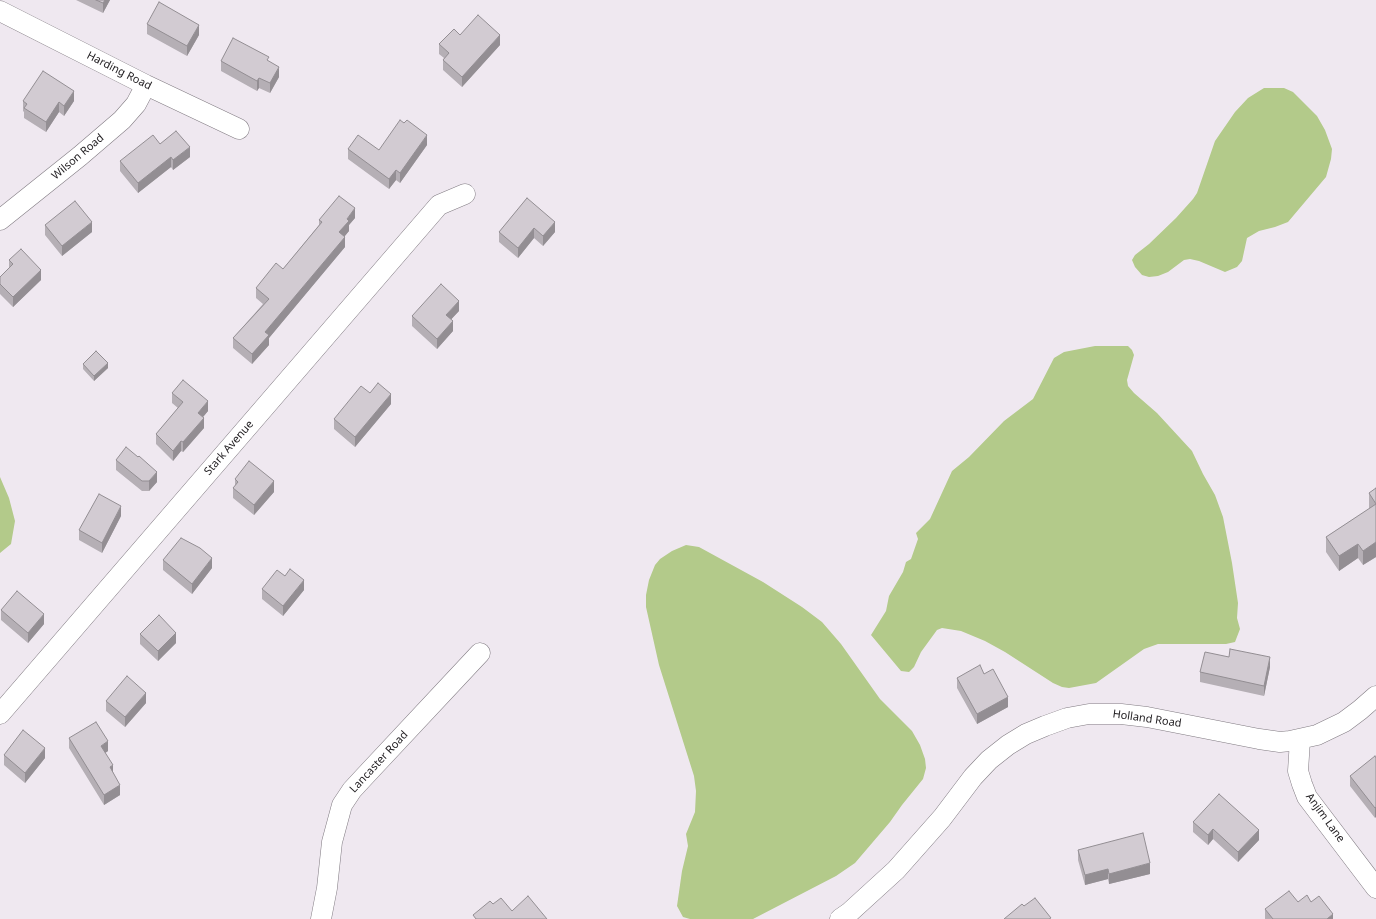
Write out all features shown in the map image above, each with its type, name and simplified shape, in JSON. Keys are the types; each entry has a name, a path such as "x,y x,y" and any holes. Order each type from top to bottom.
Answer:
{"street":[{"name":"Harding Road","path":"0,11 146,85 239,129"},
{"name":"Wilson Road","path":"0,220 122,120 136,104 146,85"},
{"name":"Stark Avenue","path":"0,714 439,205 465,194"},
{"name":"Lancaster Road","path":"321,919 327,888 332,842 342,805 352,790 480,653"},
{"name":"Holland Road","path":"840,919 850,912 900,865 942,818 973,777 989,760 1020,738 1045,726 1067,718 1089,714 1121,714 1168,721 1280,742 1300,740 1316,735 1344,722 1376,696"},
{"name":"Anjim Lane","path":"1300,740 1298,771 1307,797 1376,888"}],"green space":[{"path":"1264,88 1284,88 1293,92 1317,116 1325,130 1332,149 1326,177 1288,222 1259,231 1247,238 1242,261 1237,267 1225,272 1199,261 1190,259 1184,260 1168,272 1158,276 1149,277 1142,275 1135,267 1132,260 1135,255 1149,244 1176,218 1193,199 1197,193 1215,141 1235,112 1248,98"},
{"path":"1095,346 1128,346 1132,350 1134,355 1127,380 1128,386 1157,413 1192,451 1215,495 1223,517 1238,603 1237,618 1240,629 1235,642 1226,644 1158,644 1144,649 1096,683 1069,688 1053,683 985,641 961,631 942,628 937,630 921,652 914,667 909,672 901,671 871,635 886,611 889,596 903,572 906,562 911,559 918,539 916,533 930,519 952,471 969,457 1004,421 1033,399 1054,358 1064,352"},
{"path":"0,477 9,498 15,521 11,544 0,553"},
{"path":"686,545 699,547 763,582 822,622 841,644 880,699 912,731 920,745 925,759 926,768 923,779 890,822 855,863 836,876 753,919 690,919 683,917 677,906 682,871 688,846 686,834 695,812 696,791 694,776 659,665 646,607 646,595 649,580 655,565 660,559 672,551"}],"building":[{"path":"96,0 105,0 103,3"},
{"path":"159,2 199,25 187,46 147,24"},
{"path":"478,15 500,35 462,77 443,60 449,53 439,44 454,29 460,35"},
{"path":"233,38 269,57 267,60 279,67 270,83 259,78 257,81 221,61"},
{"path":"43,71 74,91 64,106 59,102 46,122 24,108 27,104 23,101"},
{"path":"400,120 404,123 407,120 427,135 400,173 396,170 389,179 348,149 358,135 379,150"},
{"path":"176,131 190,147 173,160 171,157 138,183 120,161 153,135 160,144"},
{"path":"339,196 355,208 347,219 349,221 339,232 345,237 265,332 269,335 252,354 233,338 269,299 256,288 276,263 283,269 322,222 319,220"},
{"path":"527,198 555,222 543,236 534,228 518,248 499,232"},
{"path":"75,201 92,222 62,246 45,225"},
{"path":"21,249 41,270 13,297 0,284 0,277 13,264 9,260"},
{"path":"441,284 459,301 446,315 453,321 437,339 412,316"},
{"path":"96,351 108,363 94,376 83,364"},
{"path":"183,380 208,401 198,413 204,418 173,451 156,434 183,402 172,393"},
{"path":"378,383 391,394 355,437 334,419 361,386 370,393"},
{"path":"126,447 157,472 149,481 142,481 116,460"},
{"path":"249,461 274,481 254,505 233,488 238,482 235,479"},
{"path":"1376,488 1376,504 1369,493"},
{"path":"99,494 121,506 102,543 79,530"},
{"path":"1376,504 1376,542 1363,551 1358,544 1339,556 1326,537"},
{"path":"181,538 200,548 212,558 192,584 163,560"},
{"path":"290,569 304,580 283,606 262,589 277,570 285,576"},
{"path":"17,591 44,614 28,633 1,610"},
{"path":"159,615 176,633 158,651 140,634"},
{"path":"1230,649 1270,657 1264,686 1200,672 1205,652 1229,657"},
{"path":"980,665 984,674 993,669 1008,697 977,714 957,678"},
{"path":"127,676 146,693 125,717 106,701"},
{"path":"96,722 108,741 101,746 113,765 110,767 120,785 104,795 69,738"},
{"path":"23,730 45,748 25,773 4,755"},
{"path":"1375,756 1376,807 1375,808 1350,776"},
{"path":"1219,794 1259,830 1238,852 1213,829 1208,835 1193,822"},
{"path":"1143,833 1150,863 1109,874 1108,869 1085,875 1078,850"},
{"path":"1289,891 1298,902 1307,895 1311,902 1319,896 1333,914 1327,919 1273,919 1265,909"},
{"path":"528,896 547,919 476,919 473,915 490,901 493,904 501,898 512,911"},
{"path":"1035,898 1051,918 1004,919 1022,904 1024,906"}]}
